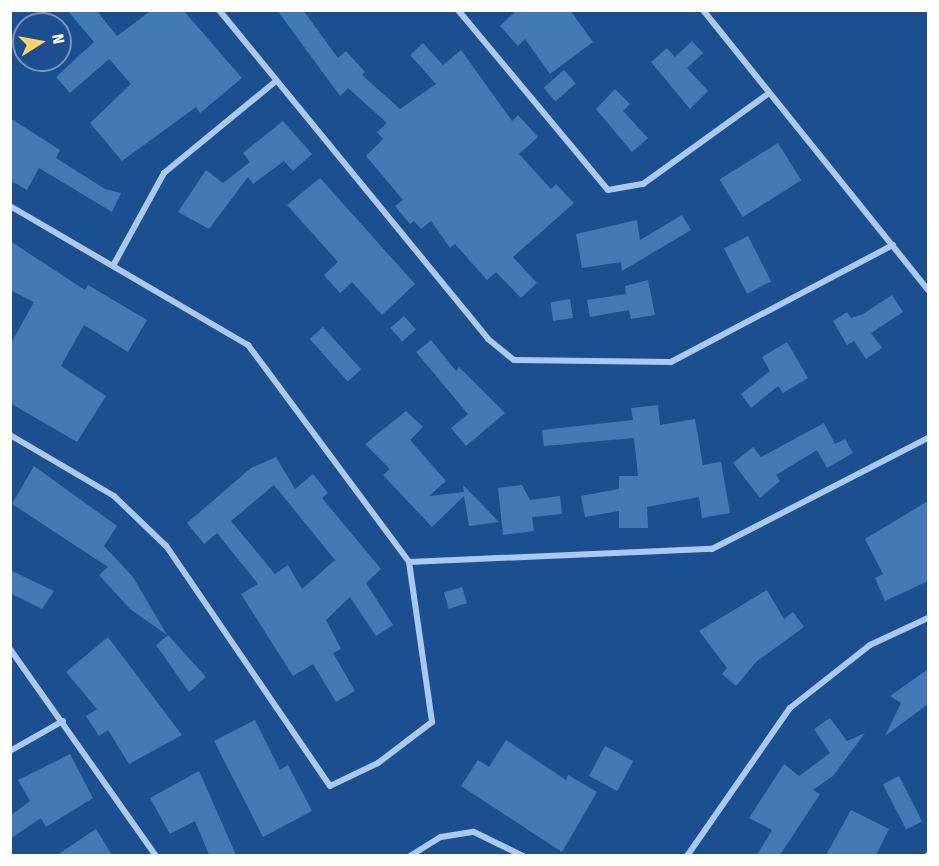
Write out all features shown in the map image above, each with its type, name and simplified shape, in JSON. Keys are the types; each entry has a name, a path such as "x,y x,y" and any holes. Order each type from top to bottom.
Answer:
{"street":[{"path":"219,10 488,339 523,364 671,362 893,245"},
{"path":"458,10 608,190 643,184 769,93"},
{"path":"702,10 928,290"},
{"path":"114,264 164,173 276,81"},
{"path":"10,206 114,264 248,345 409,562 432,722 378,763 330,786 165,546 114,496 10,435"},
{"path":"409,562 712,549 928,438"},
{"path":"687,855 790,708 870,645 928,618"},
{"path":"10,649 156,855"},
{"path":"10,752 63,721"},
{"path":"410,855 441,837 474,832 523,855"}],"building":[{"path":"67,10 96,10 117,36 152,10 183,10 242,78 200,113 196,107 122,161 90,123 131,84 109,59 70,93 56,77 61,72 72,72 72,62 94,42 72,16 72,12"},
{"path":"277,10 303,10 338,58 346,51 365,72 362,75 400,109 436,84 410,55 423,43 443,65 461,50 512,121 518,115 538,137 519,154 551,189 556,184 574,203 513,257 537,283 521,298 496,272 487,280 455,244 450,248 431,221 421,229 414,221 410,224 395,206 403,200 366,156 383,139 377,132 387,123 348,88 340,96"},
{"path":"517,10 570,10 593,42 550,74 525,39 518,46 500,26"},
{"path":"692,41 703,53 687,68 708,91 690,109 651,62 667,48 675,57"},
{"path":"564,70 576,84 555,101 544,88"},
{"path":"615,89 630,104 623,111 648,138 632,152 596,109"},
{"path":"10,118 60,150 56,158 105,189 121,193 112,212 39,168 27,190 10,180"},
{"path":"283,121 312,154 293,171 284,161 253,184 248,177 209,229 178,212 206,170 223,183 250,162 243,153"},
{"path":"778,143 801,180 743,217 719,180"},
{"path":"320,178 415,284 382,315 352,282 340,293 324,275 338,262 287,205"},
{"path":"682,215 691,230 622,271 621,262 582,268 576,234 637,220 640,240"},
{"path":"748,236 771,281 747,294 724,248"},
{"path":"10,241 85,290 88,285 147,320 128,352 84,325 61,366 106,396 77,442 10,403 10,345 34,302 10,290"},
{"path":"648,280 655,315 631,319 629,310 590,317 587,300 626,294 625,286"},
{"path":"892,295 903,312 871,333 882,348 866,359 854,341 847,345 833,321 847,312 851,318 863,314"},
{"path":"570,299 573,318 553,321 550,302"},
{"path":"404,316 416,330 402,341 390,328"},
{"path":"323,327 361,369 348,381 310,339"},
{"path":"431,340 456,371 459,367 505,413 466,446 451,428 468,414 416,352"},
{"path":"787,342 808,378 783,393 778,386 751,408 741,394 770,371 762,357"},
{"path":"658,405 660,425 695,419 703,465 721,462 730,513 702,518 699,497 647,507 648,528 619,528 619,511 585,517 581,496 619,489 619,476 638,476 634,438 544,446 542,430 633,420 631,408"},
{"path":"406,411 423,427 410,440 446,481 429,496 464,492 463,485 499,522 469,526 464,496 432,527 383,475 390,469 365,444"},
{"path":"824,423 835,444 845,439 853,453 827,468 817,450 776,475 780,481 760,498 733,463 753,447 761,457"},
{"path":"276,457 295,489 313,474 328,493 322,498 381,569 366,583 393,625 376,636 350,597 326,620 341,649 333,653 355,691 336,702 313,664 293,676 241,594 258,584 217,533 204,544 187,523 251,468","holes":["274,485 335,560 302,589 288,565 275,574 231,521"]},
{"path":"34,466 117,526 104,546 133,577 167,635 130,609 99,575 108,567 12,504"},
{"path":"522,485 530,500 560,496 562,514 532,517 534,531 503,535 498,488"},
{"path":"928,501 928,581 885,601 875,578 883,574 865,539"},
{"path":"10,570 54,591 42,609 10,593"},
{"path":"462,587 467,603 449,609 444,593"},
{"path":"767,590 784,619 793,612 804,627 757,661 736,686 722,674 727,668 699,631"},
{"path":"168,635 206,677 189,692 156,645"},
{"path":"108,637 182,735 129,764 108,730 99,736 86,716 97,709 66,672"},
{"path":"928,669 928,704 885,736 901,703 890,696"},
{"path":"830,718 847,741 865,733 833,776 813,790 820,794 780,855 757,855 772,830 749,818 784,764 799,776 830,753 814,729"},
{"path":"255,720 280,770 288,765 312,811 263,837 214,741"},
{"path":"506,740 566,780 568,775 597,792 562,852 461,786 478,760 489,767"},
{"path":"605,746 633,761 617,791 589,776"},
{"path":"70,754 93,798 46,827 41,818 10,839 10,816 30,801 18,780"},
{"path":"199,771 236,855 209,855 195,821 170,834 150,798"},
{"path":"899,776 922,821 906,830 883,784"},
{"path":"851,810 889,829 876,855 826,855"},
{"path":"96,829 112,855 57,855"}]}
